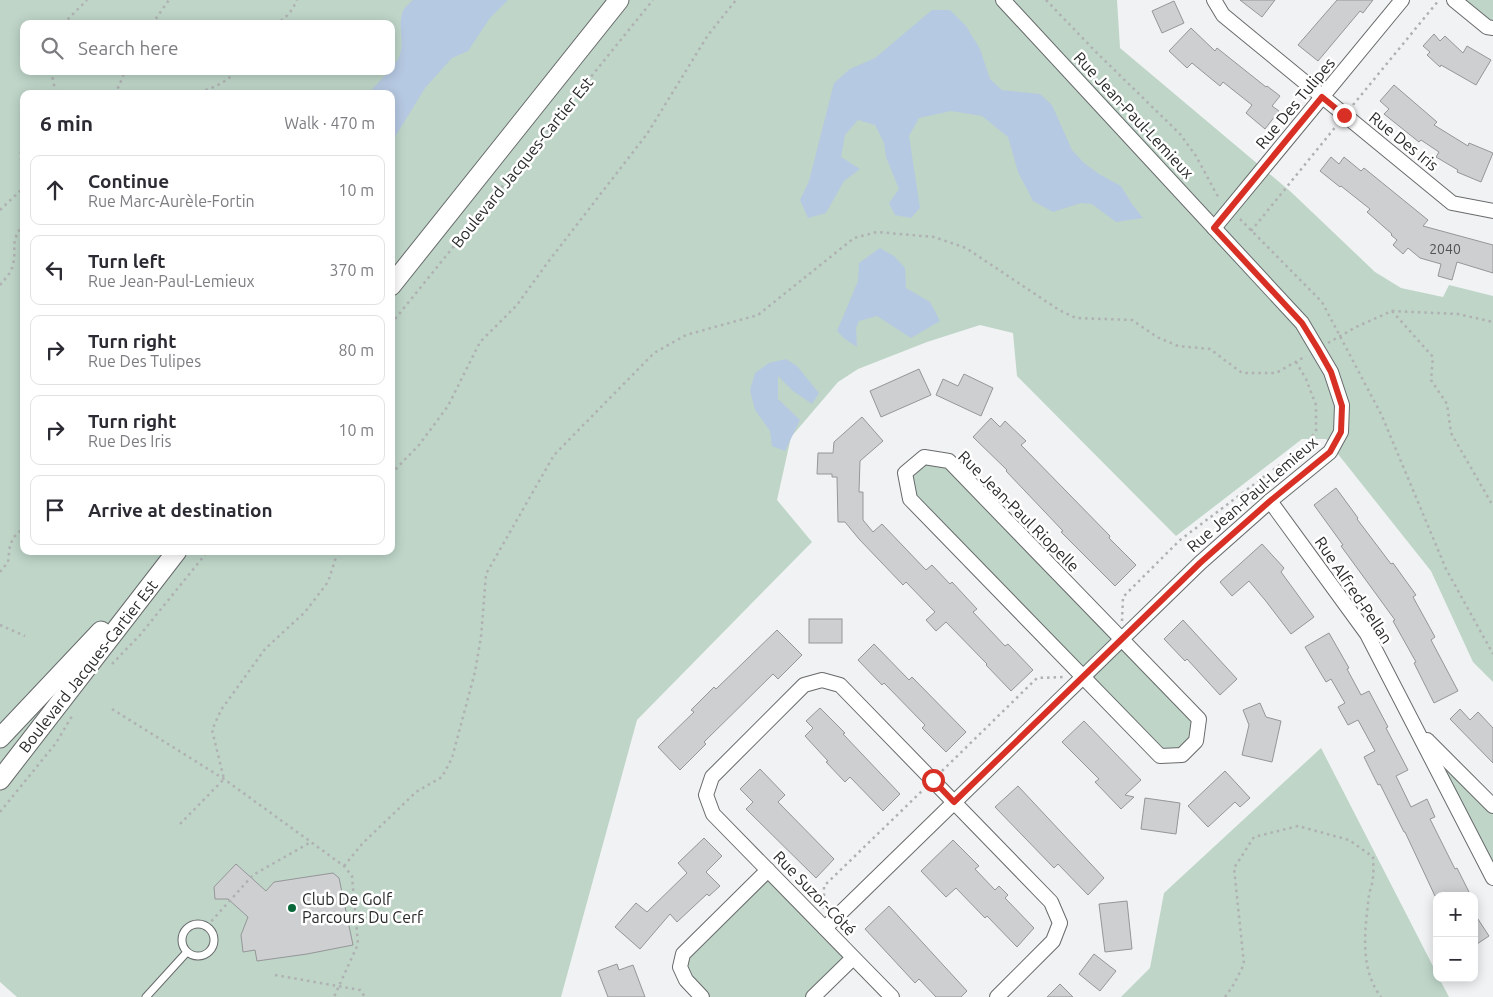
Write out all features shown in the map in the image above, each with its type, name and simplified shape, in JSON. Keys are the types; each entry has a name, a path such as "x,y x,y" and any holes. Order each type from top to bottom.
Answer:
{"main road":[{"name":"Boulevard Jacques-Cartier Est","path":"395,281 619,0"},
{"name":"Boulevard Jacques-Cartier Est","path":"0,738 173,555"},
{"name":"Boulevard Jacques-Cartier Est","path":"0,780 174,555"}],"street":[{"name":"Rue Jean-Paul-Lemieux","path":"824,928 1200,563 1270,501 1330,452 1341,432 1342,406 1331,372 1302,323 1004,0"},
{"name":"Rue Des Iris","path":"1214,0 1223,15 1452,203 1493,211"},
{"name":"Rue Des Tulipes","path":"1214,228 1402,0"},
{"path":"1454,0 1487,27 1493,28"},
{"name":"Rue Jean-Paul Riopelle","path":"924,456 949,461 1122,639 1199,719 1196,741 1182,755 1160,756 910,499 905,474 924,456"},
{"name":"Rue Alfred-Pellan","path":"1270,501 1367,634 1493,878"},
{"name":"Rue Suzor-Côté","path":"892,997 713,814 706,795 712,777 804,685 822,680 840,685 954,802"},
{"name":"Rue Alfred-Pellan","path":"1418,730 1493,806"},
{"path":"954,802 1051,902 1060,923 1053,942 997,997"},
{"path":"702,997 686,980 680,967 683,954 768,870"},
{"path":"813,997 853,958"}],"lane":[{"path":"197,924 207,926 213,934 213,945 210,949 202,955 187,952 182,938 187,928 197,924"},
{"path":"146,997 187,952"}],"path":[{"path":"67,20 86,0"},
{"path":"155,20 168,0"},
{"path":"284,20 291,12 297,0"},
{"name":"Boulevard Jacques-Cartier Est","path":"395,319 653,0"},
{"path":"395,470 419,445 448,406 480,342 517,305 647,134 708,35 736,0"},
{"path":"1046,0 1180,134 1196,156 1217,195 1251,232 1322,302 1382,416 1446,569 1493,654"},
{"path":"51,75 55,90"},
{"path":"116,90 123,75"},
{"path":"206,90 215,87 232,75"},
{"path":"0,210 20,191"},
{"path":"0,285 12,266 13,244 20,230"},
{"path":"344,866 362,844 416,792 442,777 452,758 481,636 486,574 554,455 654,353 686,335 758,314 854,238 877,232 934,237 966,248 1059,310 1076,318 1132,320 1157,337 1178,346 1210,349 1242,373 1276,373"},
{"path":"1340,336 1392,310 1458,314 1493,322"},
{"path":"1392,310 1434,357 1431,380 1448,404 1451,433 1493,506"},
{"path":"1122,639 1123,596 1180,540 1305,446 1316,431 1316,405 1306,379 1296,362"},
{"path":"0,572 8,562 10,545 20,531"},
{"name":"Boulevard Jacques-Cartier Est","path":"111,665 140,635 205,555"},
{"path":"224,779 212,730 221,710 265,649 305,612 328,582 337,555"},
{"path":"0,625 25,636"},
{"path":"112,709 224,779 344,866 352,876 358,944 334,997"},
{"name":"Boulevard Jacques-Cartier Est","path":"0,812 56,743 74,712"},
{"path":"180,824 224,779"},
{"path":"1225,997 1244,964 1234,868 1254,836 1298,826 1350,840 1373,857 1373,877 1365,930 1366,966 1381,997"},
{"path":"207,926 253,875 311,842"},
{"path":"275,975 360,990 364,997"}],"green space":[{"path":"0,0 1117,0 1120,48 1291,192 1375,272 1401,288 1443,297 1449,285 1493,296 1493,682 1473,662 1431,571 1326,439 1302,439 1176,536 1017,376 1013,333 980,325 927,342 858,369 838,382 791,437 777,500 812,542 637,720 561,997 17,997 0,982"},
{"path":"1454,0 1493,0 1493,28"},
{"path":"924,457 949,461 1199,719 1182,755 1160,756 910,499 905,473"},
{"path":"1418,730 1493,806 1493,878"},
{"path":"1321,748 1433,966 1433,982 1441,982 1449,997 1121,997 1150,968 1164,893"},
{"path":"768,870 853,958 813,997 702,997 686,980 683,954"}],"water":[{"path":"413,0 508,0 490,18 468,51 452,58 425,88 395,137 395,90 372,90 385,75 395,75 395,63 402,45 401,21 405,8"},
{"path":"932,10 950,10 966,26 980,49 990,79 1002,90 1040,94 1052,105 1072,150 1084,163 1121,186 1143,218 1116,222 1092,204 1081,203 1053,212 1033,201 1018,172 1008,137 982,116 951,111 919,118 909,136 920,208 911,218 895,215 889,203 899,189 886,157 884,143 875,125 858,120 845,135 841,157 860,169 844,181 826,213 808,218 800,200 809,181 834,83 850,69 875,58"},
{"path":"880,248 894,256 905,268 906,288 930,302 940,321 911,338 877,316 859,321 856,328 857,347 837,331 858,281 859,263"},
{"path":"786,359 797,366 819,393 812,404 793,391 778,376 778,399 800,420 785,451 772,446 770,431 755,410 750,390 755,373 769,363"}],"building":[{"path":"1240,0 1275,0 1262,17"},
{"path":"1337,0 1373,0 1363,13 1360,11 1318,61 1298,45"},
{"path":"1174,1 1184,23 1162,33 1152,11"},
{"path":"1191,28 1215,51 1217,48 1280,96 1272,106 1279,111 1265,129 1246,113 1252,105 1223,82 1220,86 1192,63 1187,68 1169,51"},
{"path":"1434,34 1440,41 1445,36 1463,53 1467,46 1491,60 1476,85 1441,65 1440,67 1427,55 1430,52 1423,46"},
{"path":"1394,85 1437,122 1434,125 1468,146 1469,143 1493,153 1481,182 1457,172 1458,170 1436,157 1439,152 1421,140 1419,142 1384,114 1389,109 1380,101"},
{"path":"1331,157 1339,164 1344,157 1361,171 1364,168 1428,220 1423,226 1493,245 1493,273 1457,262 1452,280 1438,276 1441,264 1420,258 1408,248 1403,254 1393,245 1397,240 1392,234 1367,212 1370,209 1320,171"},
{"path":"919,369 931,395 881,417 870,391"},
{"path":"964,374 993,388 981,416 936,395 943,379 958,386"},
{"path":"862,417 883,441 860,461 859,492 863,492 863,520 873,532 882,524 926,570 932,565 950,584 952,582 977,609 973,612 1005,646 1008,644 1033,670 1011,691 946,622 936,631 926,620 935,612 906,582 903,585 845,522 838,522 837,477 832,477 832,474 817,474 818,453 833,453 834,442"},
{"path":"991,418 1000,427 1005,421 1026,441 1021,445 1136,565 1115,586 1061,532 1063,531 1007,470 973,437"},
{"path":"1336,488 1357,519 1416,595 1413,597 1435,637 1431,640 1458,691 1434,703 1414,663 1416,662 1393,621 1395,620 1341,546 1343,545 1314,505"},
{"path":"1262,544 1284,568 1281,572 1314,617 1291,634 1249,581 1232,596 1220,582"},
{"path":"809,619 842,619 842,643 809,643"},
{"path":"1183,620 1237,679 1220,695 1187,659 1185,661 1164,639"},
{"path":"777,630 802,655 778,679 773,674 704,742 706,744 680,770 658,747 694,712 691,710 714,687 716,689"},
{"path":"1329,633 1349,668 1347,669 1361,695 1369,691 1408,770 1396,776 1411,807 1427,799 1435,817 1430,819 1455,869 1457,868 1469,892 1433,892 1405,832 1364,757 1375,751 1358,720 1348,725 1338,707 1345,703 1331,679 1326,682 1305,647"},
{"path":"874,644 909,680 912,677 966,732 946,752 922,728 925,725 884,683 882,685 858,660"},
{"path":"1260,703 1266,717 1281,721 1272,762 1242,755 1249,725 1243,710"},
{"path":"820,708 900,794 883,811 850,777 845,782 805,736 813,728 806,721"},
{"path":"1460,709 1470,720 1478,712 1493,728 1493,763 1450,719"},
{"path":"1084,721 1141,780 1125,795 1134,797 1121,809 1095,782 1099,779 1062,742"},
{"path":"760,769 785,795 778,802 834,859 816,878 746,809 753,802 740,789"},
{"path":"1225,771 1250,798 1240,807 1235,802 1208,827 1188,806"},
{"path":"1018,786 1104,878 1088,895 1058,864 1054,868 995,807"},
{"path":"1145,798 1180,803 1176,834 1141,829"},
{"path":"704,838 722,856 706,872 720,886 709,896 707,894 677,922 670,914 640,949 615,927 636,903 647,912 687,873 678,863"},
{"path":"953,840 979,866 975,869 995,890 999,886 1008,895 1005,898 1034,928 1017,947 956,888 946,897 921,871"},
{"name":"Club De Golf Parcours Du Cerf","path":"236,864 266,891 274,882 333,873 339,878 353,945 257,961 255,950 243,952 241,935 248,917 228,899 215,899 214,887"},
{"path":"1127,901 1132,949 1105,952 1099,904"},
{"path":"889,906 967,991 961,997 936,997 919,979 915,983 865,929"},
{"path":"1478,919 1489,936 1478,943"},
{"path":"1094,954 1116,971 1100,991 1079,974"},
{"path":"617,964 619,970 633,965 645,997 608,997 598,971"},
{"path":"1060,984 1073,997 1047,997"}],"place":[{"name":"Club De Golf Parcours Du Cerf","path":"292,908"}],"route":[{"path":"933,780 954,802 1200,563 1270,501 1330,452 1341,432 1342,406 1331,372 1302,323 1214,228 1322,97 1344,115"}]}
